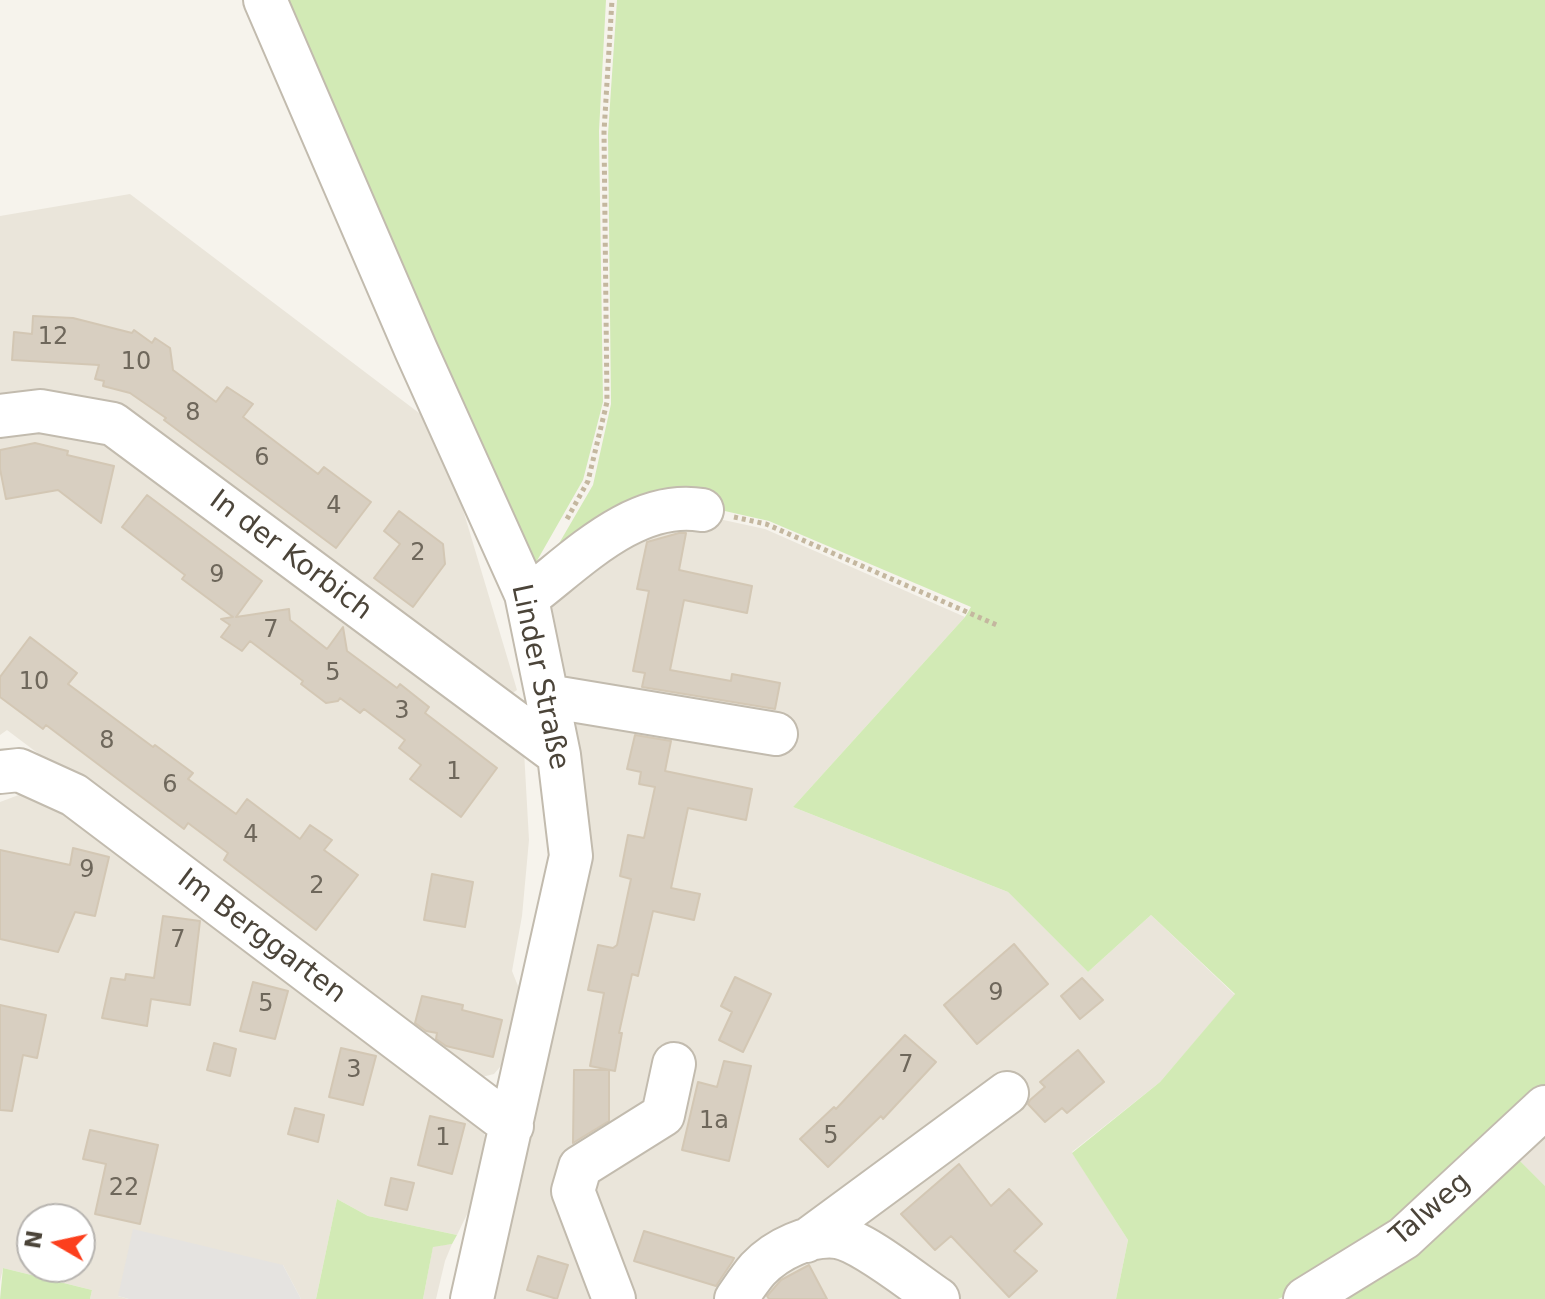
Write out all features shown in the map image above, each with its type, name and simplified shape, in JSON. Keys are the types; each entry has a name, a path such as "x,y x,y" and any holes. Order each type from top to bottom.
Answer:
{"street":[{"name":"Linder Straße","path":"265,0 527,598 559,755 571,856 472,1299"},
{"name":"In der Korbich","path":"0,416 40,411 113,424 559,755"},
{"path":"527,598 624,525 682,507 702,510"},
{"path":"547,696 776,734"},
{"name":"Im Berggarten","path":"0,772 19,770 74,795 512,1126"},
{"path":"614,1299 573,1191 580,1167 663,1115 674,1064"},
{"path":"806,1241 1007,1093"},
{"name":"Talweg","path":"1305,1299 1404,1238 1545,1107"},
{"path":"736,1299 759,1268 789,1246 820,1237 840,1237 867,1250 938,1299"}],"path":[{"path":"560,531 588,481 607,402 604,132 612,0"},
{"path":"702,510 766,524 999,626"}],"shaded area":[{"path":"130,194 427,419 455,483 517,690 511,694 143,431 0,398 0,216"},
{"path":"0,424 94,433 524,751 529,840 522,916 512,971 520,991 506,1060 494,1074 478,1078 443,1059 7,730 0,735"},
{"path":"682,511 765,529 965,617 793,807 1008,892 1088,972 1151,915 1235,995 1160,1082 1072,1152 1128,1240 1116,1299 482,1299 583,859 535,597"},
{"path":"24,793 55,795 483,1124 486,1146 473,1202 457,1235 368,1216 337,1199 316,1299 301,1299 283,1265 118,1296 129,1299 90,1299 92,1290 64,1283 96,1283 96,1203 16,1203 16,1271 3,1268 0,1282 0,802"},
{"path":"1545,1119 1545,1186 1510,1151"},
{"path":"133,1229 283,1265 301,1299 129,1299 118,1296"},
{"path":"452,1244 436,1299 423,1299 433,1246"}],"green space":[{"path":"271,0 606,0 599,131 603,402 583,480 526,580"},
{"path":"617,0 1545,0 1545,1092 1420,1208 1352,1260 1315,1281 1278,1299 1116,1299 1128,1240 1072,1153 1160,1082 1235,994 1151,915 1088,972 1008,892 793,807 971,607 769,521 685,502 536,583 593,485 611,404 608,134"},
{"path":"1510,1151 1545,1186 1545,1299 1322,1299"},
{"path":"337,1199 368,1216 457,1235 452,1244 433,1247 423,1299 316,1299"},
{"path":"3,1268 16,1271 16,1283 64,1283 92,1290 90,1299 0,1299"}],"building":[{"path":"33,316 73,318 132,333 134,330 152,343 155,338 170,348 173,370 216,402 227,387 253,404 243,417 318,474 324,467 371,502 336,548 164,420 166,418 130,393 103,386 104,381 95,379 99,365 12,360 14,332 32,334"},
{"path":"35,443 68,451 67,455 114,466 101,523 58,490 6,499 0,450"},
{"path":"147,495 262,581 236,617 289,609 290,620 327,649 343,627 347,651 397,688 400,684 429,707 425,713 497,768 461,817 410,779 421,765 399,748 405,740 364,709 360,713 340,698 326,703 301,684 303,681 250,641 242,651 221,637 230,625 221,619 233,617 182,579 185,575 122,527"},
{"path":"399,511 443,544 445,564 413,607 374,578 400,544 384,531"},
{"path":"686,533 679,570 752,586 747,613 684,600 670,670 731,681 732,674 780,683 775,709 642,687 645,673 633,671 649,591 637,589 647,542"},
{"path":"30,637 77,673 68,684 193,773 188,779 236,814 247,799 300,839 310,825 332,840 324,850 358,875 316,930 224,860 228,853 188,823 184,829 46,725 43,729 0,697 0,677"},
{"path":"635,735 671,741 665,771 752,789 746,820 688,808 671,888 700,894 694,920 653,911 638,976 632,974 619,1033 622,1033 615,1071 590,1066 604,993 588,990 598,945 613,948 617,945 631,879 620,876 628,835 644,838 655,787 639,784 641,772 627,769"},
{"path":"73,848 109,857 95,916 75,912 58,952 0,939 0,850 70,865"},
{"path":"432,874 473,882 465,927 424,920"},
{"path":"163,916 200,921 190,1005 151,999 147,1026 102,1018 111,978 125,980 126,974 154,978"},
{"path":"1014,944 1048,984 977,1044 944,1005"},
{"path":"735,977 771,994 743,1052 719,1040 732,1012 721,1006"},
{"path":"1082,978 1103,1000 1080,1019 1061,996"},
{"path":"253,982 288,991 275,1039 240,1031"},
{"path":"422,996 463,1005 462,1010 502,1020 493,1057 446,1046 436,1039 437,1033 426,1031 415,1023"},
{"path":"0,1005 46,1015 37,1058 23,1055 12,1111 0,1110"},
{"path":"905,1035 936,1062 883,1119 881,1116 828,1167 800,1139 834,1107 836,1109"},
{"path":"214,1043 236,1049 230,1076 207,1070"},
{"path":"341,1048 376,1056 363,1105 329,1097"},
{"path":"1078,1050 1104,1082 1067,1113 1062,1108 1045,1122 1028,1104 1045,1087 1040,1082"},
{"path":"724,1061 751,1066 729,1161 682,1150 698,1082 717,1087"},
{"path":"574,1070 609,1070 609,1121 573,1143"},
{"path":"295,1108 324,1115 318,1142 288,1134"},
{"path":"430,1116 465,1124 452,1174 418,1165"},
{"path":"90,1130 158,1145 140,1224 96,1214 106,1164 83,1159"},
{"path":"959,1164 991,1206 1009,1189 1042,1224 1014,1251 1037,1271 1009,1297 951,1236 935,1250 901,1214"},
{"path":"391,1178 414,1183 407,1210 385,1205"},
{"path":"644,1231 734,1258 716,1286 634,1261"},
{"path":"538,1256 568,1265 557,1299 527,1290"},
{"path":"809,1265 827,1299 769,1299 767,1296 781,1280"}]}
